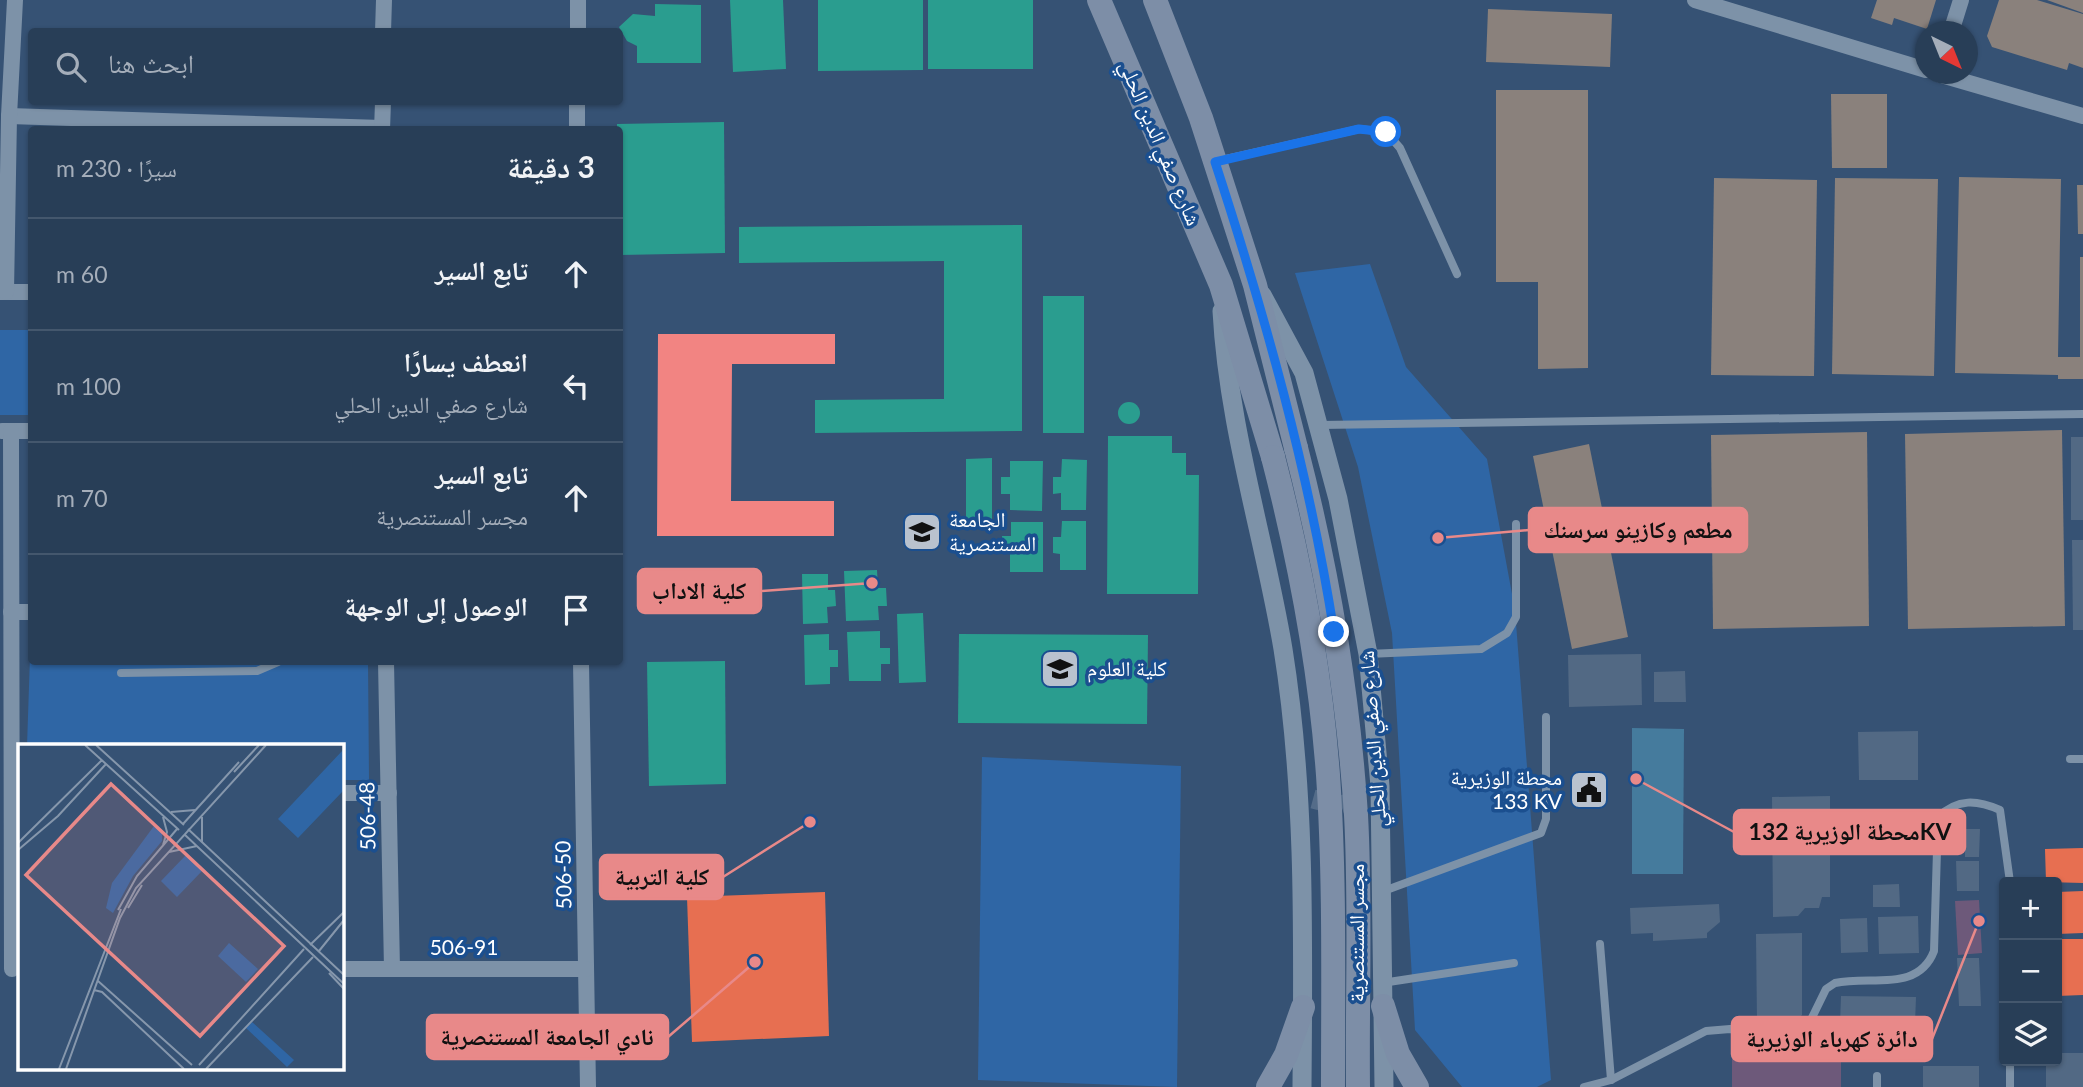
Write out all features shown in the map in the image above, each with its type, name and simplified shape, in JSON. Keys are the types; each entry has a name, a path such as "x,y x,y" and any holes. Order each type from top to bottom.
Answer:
{"main road":[{"name":"شارع صفي الدين الحلي","path":"1099,0 1221,285 1273,457"},
{"name":"شارع صفي الدين الحلي","path":"1155,0 1215,162 1255,285 1296,448"},
{"name":"مجسر المستنصرية","path":"1296,448 1328,594 1351,760 1357,865 1358,1087"},
{"name":"مجسر المستنصرية","path":"1273,457 1306,602 1323,726 1332,864 1333,1087"},
{"path":"1382,995 1398,1054 1417,1087"},
{"path":"1268,1087 1286,1055 1303,1007"}],"street":[{"path":"15,0 3,292 28,292"},
{"path":"383,0 383,28"},
{"path":"578,0 578,28"},
{"path":"1695,0 1915,67"},
{"path":"1954,21 1961,0"},
{"path":"1973,84 2083,116"},
{"path":"382,126 383,105"},
{"path":"577,105 577,126"},
{"path":"9,116 296,126"},
{"name":"شارع صفي الدين الحلي","path":"1221,285 1233,409 1283,651 1297,783 1303,1007 1302,1087"},
{"name":"شارع صفي الدين الحلي","path":"1255,285 1293,350 1319,425 1338,499 1368,654 1379,777 1384,1087"},
{"path":"10,969 15,795 5,432 28,431"},
{"path":"11,612 28,612"},
{"name":"506-48","path":"386,665 392,969"},
{"name":"506-50","path":"581,665 588,1087"},
{"path":"1364,797 1379,777"},
{"path":"1297,783 1313,799"},
{"path":"343,793 389,793"},
{"name":"506-91","path":"343,969 586,969"}],"lane":[{"path":"1215,162 1359,129 1386,132 1401,148 1457,274"},
{"path":"1319,425 2083,414"},
{"path":"1368,654 1481,649 1507,633 1516,617 1516,524"},
{"path":"121,673 257,671 271,665"},
{"path":"1381,892 1541,833 1546,819 1546,717"},
{"path":"2070,759 2083,759"},
{"path":"1584,1087 1611,1080 1706,1031 1730,1029 1788,1041 1805,1032 1826,989 1835,984 1908,978 1923,969 1934,951 1938,817 1946,810 1978,801 2000,810 2009,877"},
{"path":"1600,944 1611,1080"},
{"path":"1382,995 1514,963"},
{"path":"2010,1066 2010,1087"},
{"path":"1877,1076 1877,1087"}],"shaded area":[{"path":"1370,264 1406,367 1487,459 1515,610 1551,1080 1537,1087 1462,1087 1415,1030 1392,633 1358,467 1295,273"},
{"path":"0,330 28,330 28,415 0,415"},
{"path":"30,665 368,665 369,780 343,780 343,744 27,744"},
{"path":"982,757 1181,766 1177,1087 978,1080"}],"building: متاجر":[{"path":"2083,848 2083,883 2062,882 2062,877 2046,877 2045,849"},
{"path":"2083,891 2083,933 2062,934 2062,892"},
{"path":"825,892 829,1036 692,1042 687,897"},
{"path":"2062,939 2083,939 2083,995 2062,996"}],"building: مكاتب":[{"path":"1979,900 1982,953 1958,955 1955,901"},
{"path":"1841,1056 1841,1087 1732,1087 1732,1058"}],"building: مدارس":[{"path":"730,0 783,0 786,69 733,72"},
{"path":"818,0 923,0 923,70 818,71"},
{"path":"928,0 1033,0 1033,69 928,69"},
{"path":"655,4 701,5 701,63 637,63 637,46 627,41 623,28 619,27 633,14 655,16"},
{"path":"724,122 725,253 623,255 623,126 617,124"},
{"path":"1022,225 1022,431 815,433 815,400 944,399 944,261 739,263 739,227"},
{"path":"1043,296 1084,296 1084,433 1043,433"},
{"path":"1129,402 1137,405 1140,413 1137,421 1129,424 1121,421 1118,413 1121,405"},
{"path":"1108,436 1172,436 1172,453 1186,453 1186,475 1199,475 1198,594 1107,594"},
{"path":"992,458 992,528 966,527 966,459"},
{"path":"1062,459 1087,460 1086,510 1061,510 1061,493 1053,494 1053,477 1061,477"},
{"path":"1010,461 1043,461 1042,511 1010,510 1010,494 1001,494 1001,477 1010,477"},
{"path":"1062,521 1086,521 1086,570 1060,570 1060,554 1053,553 1053,537 1061,537"},
{"path":"1011,522 1043,522 1043,572 1010,572 1010,554 1002,554 1002,536 1011,536"},
{"path":"877,570 878,588 886,588 887,606 878,606 879,620 846,621 844,571"},
{"path":"802,574 828,574 828,590 835,590 836,606 827,607 828,623 803,624"},
{"path":"923,613 926,682 899,683 897,614"},
{"path":"880,631 880,648 890,648 890,664 881,664 881,681 849,681 847,632"},
{"path":"829,634 829,650 838,650 838,667 830,667 830,684 805,685 804,635"},
{"path":"959,634 1148,635 1147,724 958,723"},
{"path":"725,661 726,784 649,786 647,662"}],"building: صحة":[{"path":"658,334 835,334 835,364 732,364 731,501 834,501 834,536 657,536"}],"building: مرافق عامة":[{"path":"1632,728 1684,729 1683,874 1632,874"}],"building: صناعة":[{"path":"1877,0 1936,0 1929,21 1915,21 1915,25 1894,18 1892,25 1871,18"},
{"path":"1999,0 2037,0 2083,14 2083,68 2069,63 2067,70 1992,47 1987,36"},
{"path":"2047,0 2083,0 2083,13"},
{"path":"1488,9 1612,14 1610,67 1486,62"},
{"path":"1496,90 1588,90 1588,368 1538,369 1538,282 1496,282"},
{"path":"1831,94 1887,94 1887,168 1832,168"},
{"path":"1959,177 2061,179 2058,357 2080,357 2080,257 2083,257 2083,379 2058,379 2058,375 1955,373"},
{"path":"1714,178 1817,180 1814,376 1711,375"},
{"path":"1835,178 1938,179 1934,376 1832,374"},
{"path":"2077,185 2083,185 2083,234 2078,234"},
{"path":"2062,430 2065,626 1908,629 1905,434"},
{"path":"1867,432 1869,626 1713,629 1711,435"},
{"path":"1589,444 1628,637 1572,649 1533,456"}],"building: أخرى":[{"path":"2071,437 2083,437 2083,520 2071,520"},
{"path":"2072,540 2083,540 2083,630 2073,630"},
{"path":"1641,654 1642,705 1569,707 1568,655"},
{"path":"1685,671 1686,702 1654,702 1654,672"},
{"path":"1918,731 1918,780 1859,780 1858,732"},
{"path":"1830,796 1830,897 1822,897 1819,908 1805,908 1798,916 1773,917 1772,797"},
{"path":"1965,829 1980,829 1979,857 1965,857"},
{"path":"1956,861 1979,861 1979,891 1957,891"},
{"path":"1899,884 1900,907 1873,907 1873,885"},
{"path":"1719,904 1720,922 1707,933 1707,938 1653,941 1653,933 1631,934 1630,908"},
{"path":"1918,916 1919,953 1879,954 1878,917"},
{"path":"1867,918 1868,952 1841,953 1840,919"},
{"path":"1802,933 1802,1015 1795,1021 1757,1022 1756,934"},
{"path":"1957,958 1979,958 1981,1006 1959,1006"},
{"path":"1841,996 1916,997 1915,1024 1840,1024"},
{"path":"2062,1053 2083,1053 2083,1087 2046,1087 2046,1066 2062,1066"},
{"path":"1923,1066 1979,1066 1979,1087 1923,1087"}],"tunnel":[{"path":"1313,799 1339,806 1364,797"}],"place":[{"name":"الجامعة المستنصرية","path":"922,532"},
{"name":"مطعم وكازينو سرسنك","path":"1438,538"},
{"name":"كلية الاداب","path":"872,583"},
{"name":"كلية العلوم","path":"1060,669"},
{"name":"محطة الوزيرية 132KV","path":"1636,779"},
{"name":"محطة الوزيرية 133 KV","path":"1589,790"},
{"name":"كلية التربية","path":"810,822"},
{"name":"دائرة كهرباء الوزيرية","path":"1979,921"},
{"name":"نادي الجامعة المستنصرية","path":"755,962"}],"route":[{"path":"1334,632 1314,521 1255,285 1215,162 1359,129 1379,129 1386,132"}]}
